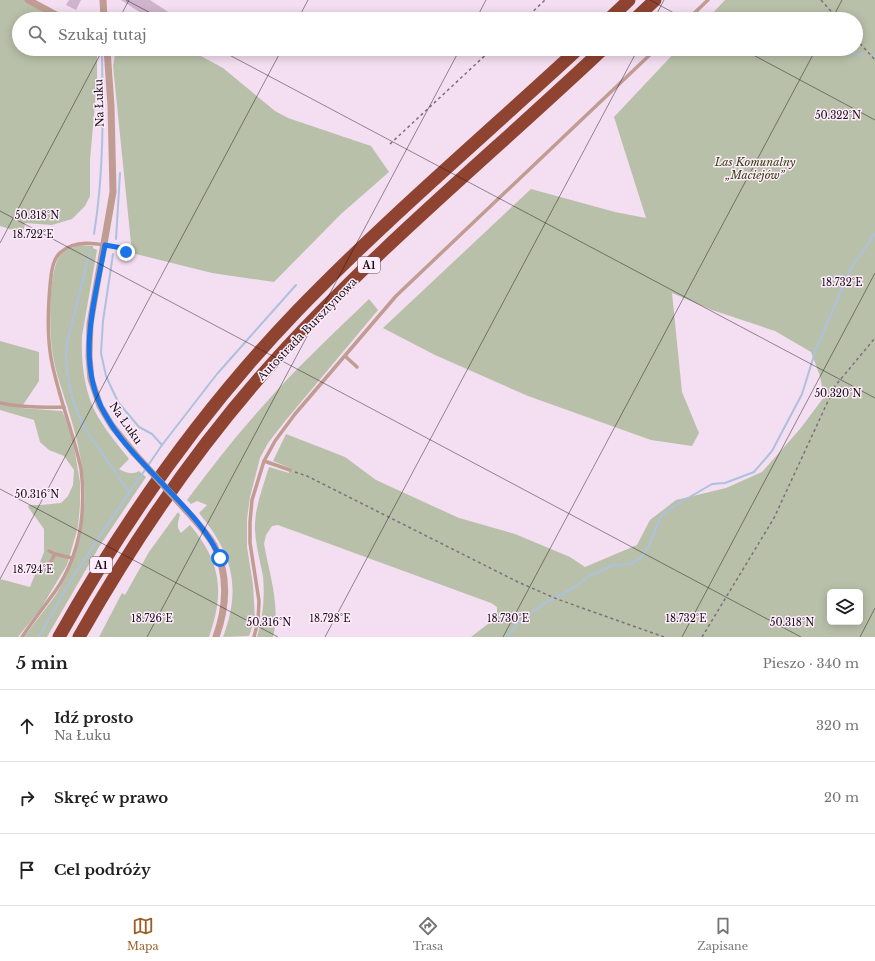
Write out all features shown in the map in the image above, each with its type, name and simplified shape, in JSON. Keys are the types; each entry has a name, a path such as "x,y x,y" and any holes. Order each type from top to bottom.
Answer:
{"highway":[{"path":"616,12 629,0"},
{"path":"642,12 655,0"},
{"name":"Autostrada Bursztynowa","path":"59,637 108,553 146,496 190,436 229,387 264,347 297,311 365,245 570,56"},
{"name":"Autostrada Bursztynowa","path":"79,637 124,561 161,506 242,398 276,359 351,282 595,56"}],"street":[{"path":"28,0 51,12"},
{"path":"103,0 104,12"},
{"name":"Na Łuku","path":"107,56 111,106 113,192 105,245 90,324 88,349 90,372 96,393 105,415 134,454 193,518 214,544 220,558 225,580 225,602 216,637"}],"lane":[{"path":"695,12 708,0"},
{"path":"254,637 258,621 259,601 250,542 252,500 264,461 275,441 295,414 396,296 649,56"},
{"path":"22,637 66,573 79,533 82,514 81,471 51,357 49,331 50,294 53,268 60,252 71,246 84,242 122,248 126,252 125,259"},
{"path":"344,356 358,367"},
{"path":"0,403 17,406 50,408 64,407"},
{"path":"264,461 290,470"},
{"path":"50,551 55,554 72,558"},
{"path":"50,563 55,554"}],"path":[{"path":"532,12 545,0"},
{"path":"821,0 832,12"},
{"path":"863,47 875,60"},
{"path":"390,144 484,56"},
{"path":"702,637 774,518 835,386 875,338"},
{"path":"290,470 307,476 518,582 552,597 664,637"}],"green space":[{"path":"0,0 28,0 51,12 12,12 12,56 97,56 97,81 90,160 90,196 85,206 72,219 52,225 25,223 23,233 0,226"},
{"name":"Las Komunalny „Maciejów”","path":"725,0 875,0 875,637 471,637 493,620 497,615 497,607 491,603 278,525 272,526 266,535 264,544 275,602 276,614 273,637 257,637 261,622 264,592 263,576 255,530 256,514 259,498 269,467 289,473 290,468 273,461 286,434 345,457 376,480 459,518 515,534 570,557 585,567 637,545 650,520 676,500 726,488 762,472 800,429 824,397 820,376 811,352 775,331 712,310 672,293 682,392 699,433 692,446 651,440 528,396 435,355 383,328 531,189 615,212 646,218 614,117 671,56 863,56 863,12 714,12"},
{"path":"115,56 201,56 223,68 275,111 288,118 371,146 389,172 341,214 274,282 212,273 132,253 113,66"},
{"path":"79,245 93,246 93,248 97,250 82,336 84,378 89,398 98,417 129,459 119,469 129,473 139,471 146,477 99,547 47,637 24,637 61,586 75,553 83,519 85,496 83,471 75,432 54,363 50,320 51,291 55,266 59,257 63,253"},
{"path":"369,299 378,310 286,420 268,443 260,458 250,497 247,519 247,547 253,585 255,619 249,636 223,637 229,619 232,602 230,571 226,557 219,542 199,513 207,505 197,501 191,504 187,500 214,464 252,418 314,352"},
{"path":"0,341 39,352 39,381 21,408 62,411 74,447 80,482 78,527 67,565 41,608 18,637 0,637 0,579 30,587 44,552 44,529 28,507 29,505 61,503 68,496 73,485 74,470 64,456 49,450 40,442 34,420 0,410"},
{"path":"178,512 180,515 178,524 179,531 181,533 190,525 208,552 214,565 218,592 214,621 209,637 99,637 122,593 125,595 149,552"}],"building":[{"path":"69,0 81,0 76,10 66,5"},
{"path":"121,0 150,0 168,12 139,12"}],"waterway":[{"path":"94,234 100,189 103,121 102,56"},
{"path":"116,239 120,173"},
{"path":"507,637 519,622 546,602 570,590 589,576 613,565 630,564 641,558 650,543 661,516 676,505 712,484 725,483 754,472 772,451 802,394 816,349 850,270 875,233"},
{"path":"90,251 67,343 66,359 68,378 73,401 85,429 129,492"},
{"path":"113,254 103,321 101,353 106,376 118,402 139,427 152,434 162,445"},
{"path":"39,637 65,590 95,543 162,445 217,374 296,285"}],"route":[{"path":"126,252 122,248 105,245 90,324 88,357 94,387 100,406 112,426 134,454 208,536 214,544 220,558"}]}
